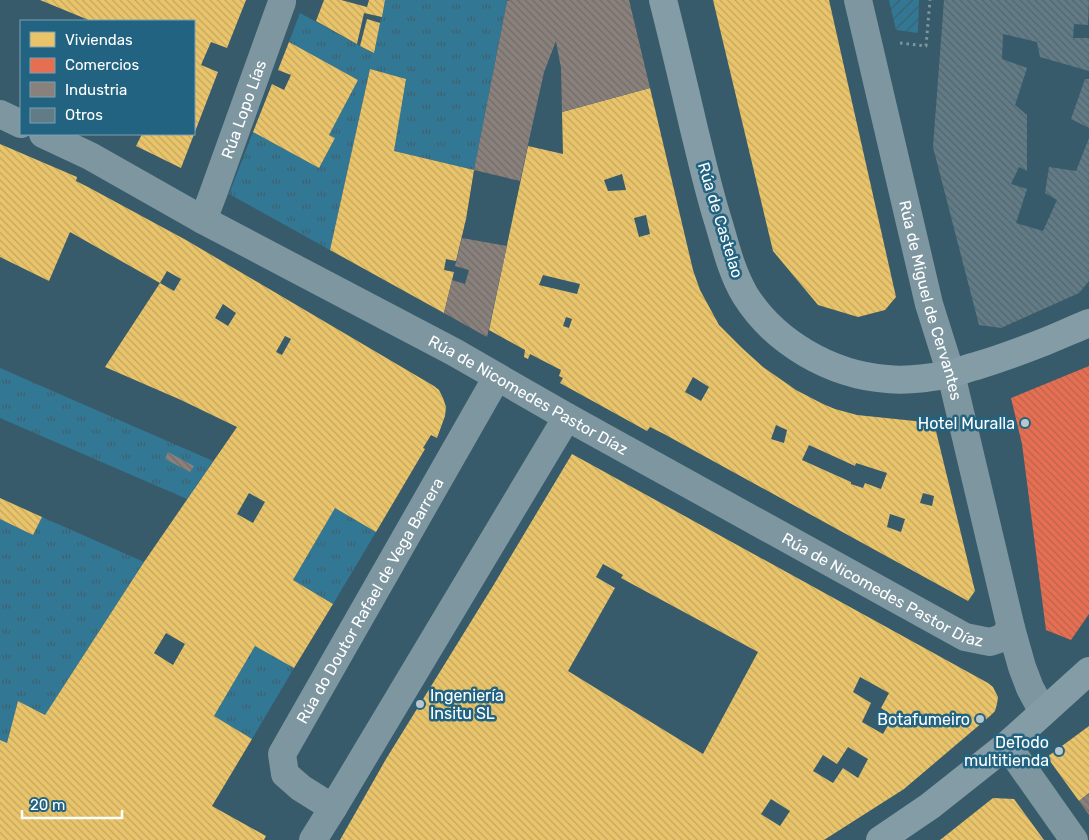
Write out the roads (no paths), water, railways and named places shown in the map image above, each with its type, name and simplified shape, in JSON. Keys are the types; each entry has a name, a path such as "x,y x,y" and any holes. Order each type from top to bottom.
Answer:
{"street":[{"name":"Rúa Lopo Lías","path":"202,220 282,0"},
{"name":"Rúa de Castelao","path":"663,0 712,202 734,274 756,311 788,341 806,353 846,371 866,377 915,379 951,374 1000,358 1045,342 1085,321"},
{"name":"Rúa de Miguel de Cervantes","path":"858,0 929,304 951,374 1011,628 1022,667 1030,688 1043,712"},
{"path":"0,114 20,124"},
{"name":"Rúa de Nicomedes Pastor Díaz","path":"45,135 90,156 202,220 446,348 965,637 990,642 1002,638 1011,628"},
{"name":"Rúa do Doutor Rafael de Vega Barrera","path":"333,808 301,788 284,774 282,754 497,377"},
{"path":"313,840 567,417"},
{"path":"880,840 930,806 1007,745 1089,671"},
{"path":"1007,745 1074,840"}],"place":[{"name":"Hotel Muralla","path":"1025,423"},
{"name":"Ingeniería Insitu SL","path":"420,704"},
{"name":"Botafumeiro","path":"980,719"},
{"name":"DeTodo multitienda","path":"1059,751"}]}
